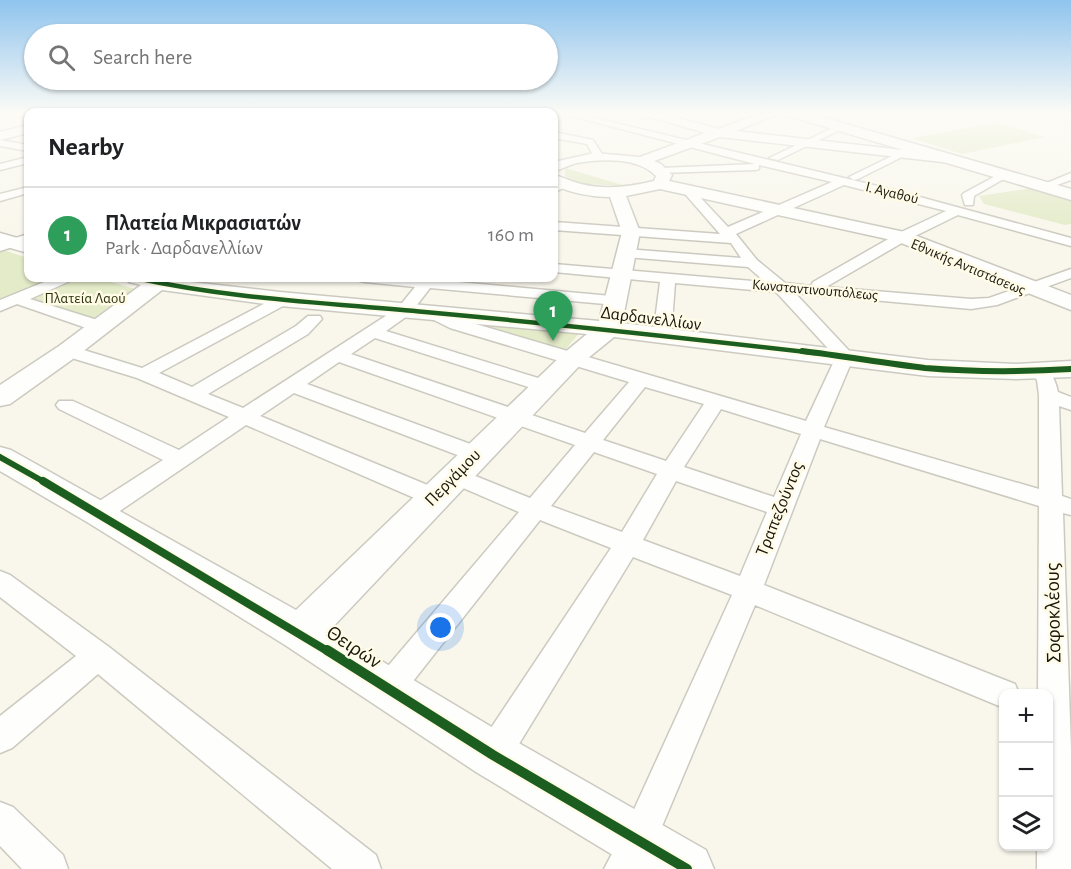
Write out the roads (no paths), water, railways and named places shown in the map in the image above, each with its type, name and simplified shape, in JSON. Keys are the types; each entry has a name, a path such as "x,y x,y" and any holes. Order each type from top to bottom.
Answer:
{"main road":[{"path":"932,154 1071,195"}],"street":[{"path":"597,154 599,157"},
{"path":"558,162 599,157 641,161 662,154"},
{"name":"Ι. Αγαθού","path":"741,154 849,179 956,211"},
{"path":"558,185 592,191 616,192 645,189 661,177 770,161 785,154"},
{"path":"899,154 951,159"},
{"path":"558,226 731,236 783,209 903,154"},
{"path":"0,167 24,161"},
{"path":"641,161 661,177"},
{"path":"969,203 968,195 1003,175"},
{"path":"1043,187 1071,176"},
{"name":"Εθνικής Αντιστάσεως","path":"661,177 696,191 902,237 910,245 1026,289 1071,303"},
{"path":"849,179 969,203 1071,230"},
{"path":"0,198 24,191"},
{"path":"696,191 692,195 731,236 752,263 780,287 845,356"},
{"path":"439,282 612,315 631,232 616,192"},
{"path":"956,211 1071,242"},
{"name":"Ι. Αγαθού","path":"819,292 818,285 902,237 956,211"},
{"path":"626,253 752,263"},
{"name":"Κωνσταντινουπόλεως","path":"558,268 971,304 991,302 1071,273"},
{"path":"662,336 668,277"},
{"path":"0,306 56,282"},
{"path":"0,398 101,327 149,282"},
{"name":"Δαρδανελλίων","path":"171,282 280,299 432,314 612,315 662,336 845,356 878,363 1044,383 1071,369"},
{"path":"99,513 404,311 426,282"},
{"name":"Εθνικής Αντιστάσεως","path":"1026,289 1071,310"},
{"path":"16,299 101,327"},
{"path":"144,374 277,303 280,299"},
{"path":"432,314 456,324 1061,504"},
{"name":"Περγάμου","path":"300,633 573,358 612,315"},
{"path":"192,395 302,330 314,319"},
{"path":"373,332 544,386"},
{"path":"68,351 144,374 245,417 455,476 627,545 748,590 999,692"},
{"path":"338,356 780,508"},
{"name":"Τραπεζούντος","path":"631,854 748,590 780,508 845,356"},
{"path":"388,689 642,378"},
{"path":"1044,383 1071,404"},
{"name":"Σοφοκλέους","path":"1044,383 1061,504 1062,642 1053,700"},
{"path":"294,386 455,476"},
{"path":"493,755 716,401"},
{"path":"66,405 180,459"},
{"name":"Θειρών","path":"0,457 300,633 493,755 631,854 687,869"},
{"path":"0,582 98,656 362,869"},
{"path":"0,737 98,656"},
{"name":"Σοφοκλέους","path":"1052,743 1056,869"},
{"path":"0,820 49,869"}],"place":[{"name":"Πλατεία Μικρασιατών","path":"553,341"}],"park label":[{"name":"Πλατεία Λαού","path":"85,298"}]}
